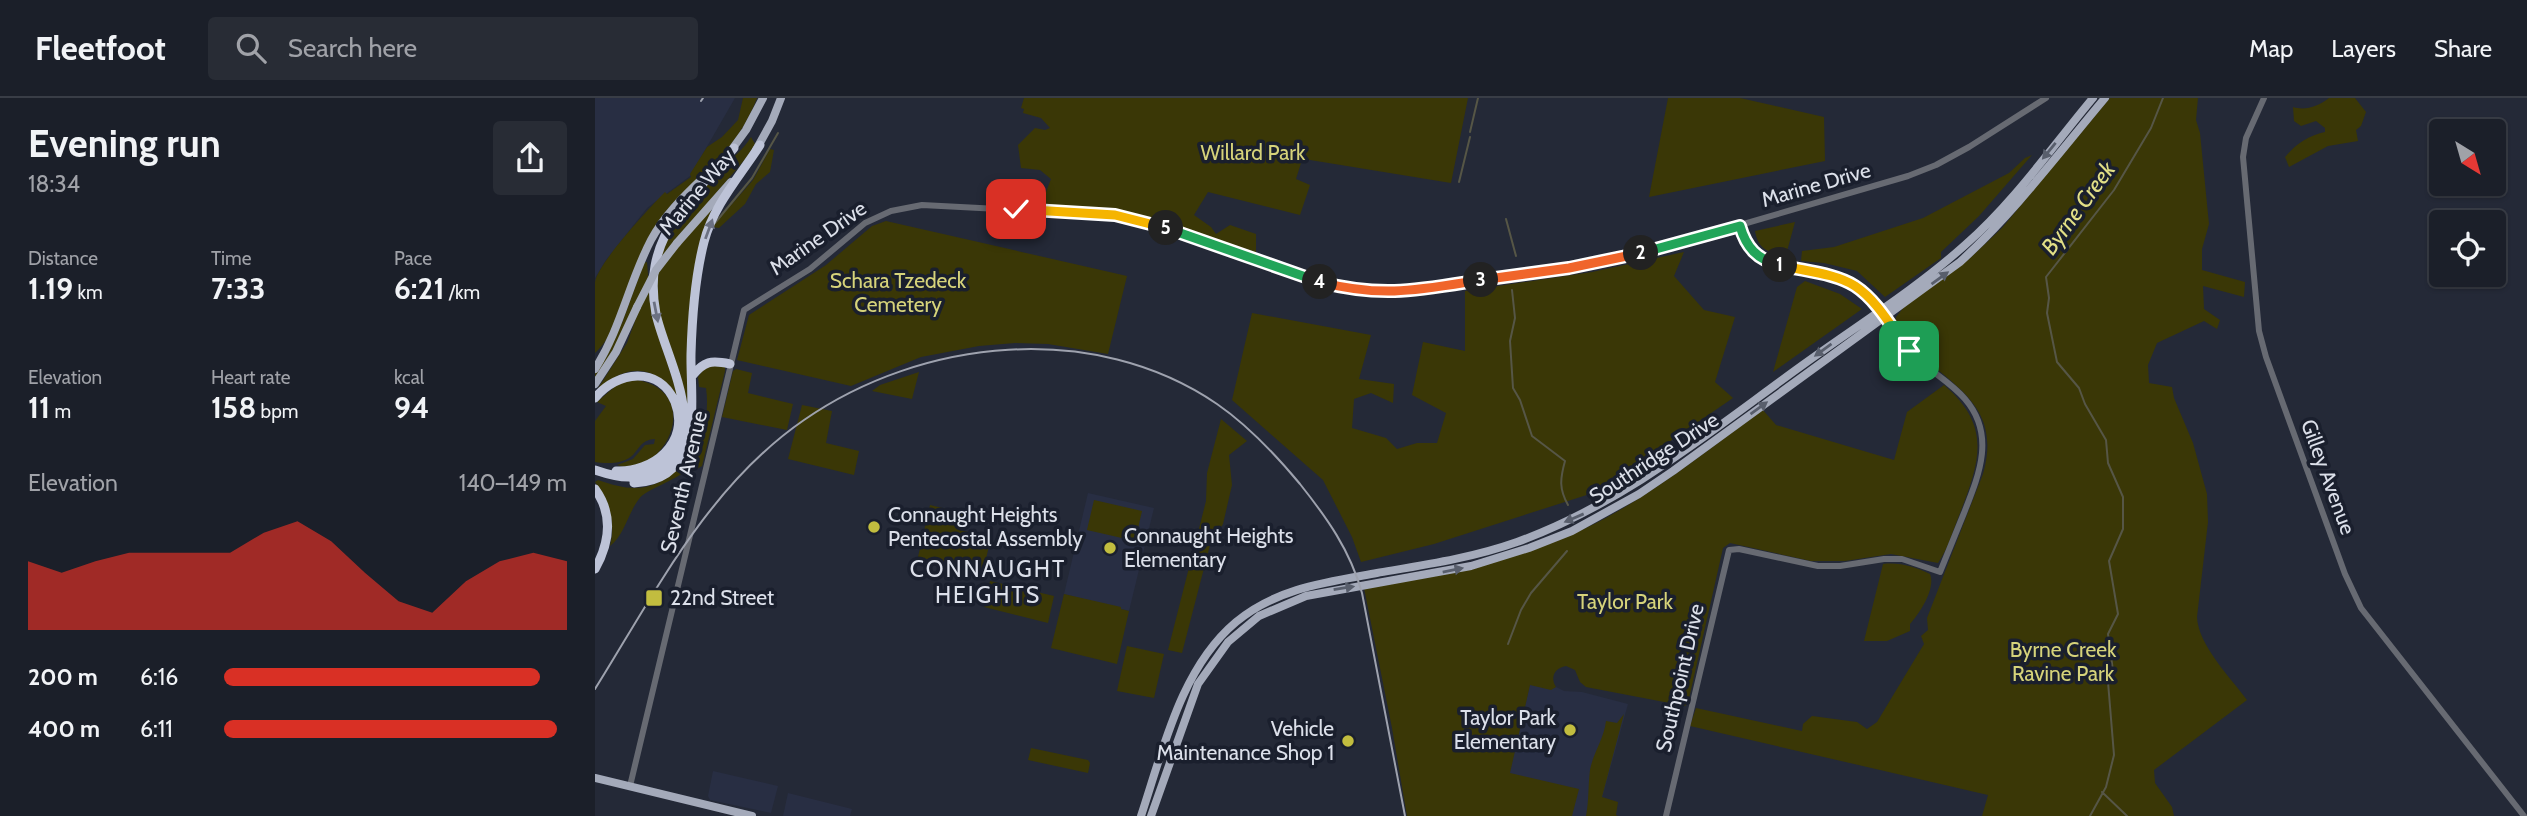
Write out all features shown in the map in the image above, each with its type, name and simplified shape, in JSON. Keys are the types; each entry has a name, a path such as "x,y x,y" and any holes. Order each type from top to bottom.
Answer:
{"highway":[{"path":"595,471 620,482 652,480 674,466 684,451 692,427 694,315 704,243 713,218 760,145"},
{"path":"595,471 629,478 649,474 669,461 682,439 685,413 656,312 653,281 655,266 664,236 677,214 734,148"},
{"path":"692,376 702,363 712,360 730,364"},
{"path":"595,398 607,385 618,379 643,376 668,391 678,418 673,442 656,461 636,470 595,471"},
{"path":"595,489 604,505 608,523 607,542 595,569"}],"main road":[{"name":"Marine Way","path":"595,369 616,330 648,246 663,220 734,148 763,98"},
{"name":"Marine Way","path":"595,384 615,352 656,270 760,145 781,98"},
{"name":"Southridge Drive","path":"1151,816 1198,684 1228,642 1259,617 1306,596 1471,566 1572,531 1618,506 1662,478 1881,314 1939,266 1989,222 2093,98"},
{"name":"Southridge Drive","path":"1141,816 1180,703 1195,671 1225,632 1250,612 1284,593 1321,583 1482,554 1591,511 1642,481 1881,314 1953,268 1987,237 2105,98"},
{"path":"1259,617 1265,603"},
{"path":"595,778 752,816"}],"street":[{"name":"Marine Drive","path":"744,310 810,269 865,223 891,211 922,205 1115,215 1180,232 1301,276 1371,292 1412,291 1580,266 1635,255 1740,226 1923,170 1969,147 2046,98"},
{"name":"Gilley Avenue","path":"2264,98 2246,138 2243,157 2259,331 2345,574 2361,608 2524,816"},
{"path":"1740,226 1748,245 1761,258 1844,281 1856,287 1881,314"},
{"name":"Seventh Avenue","path":"630,786 744,310"},
{"name":"Southpoint Drive","path":"1666,816 1726,556 1730,549 1818,566 1902,559 1940,572 1980,470 1982,433 1975,413 1963,396 1915,356 1881,314"}],"shaded area":[{"path":"595,98 735,98 690,176 647,208 595,278"},
{"name":"Connaught Heights Elementary","path":"1088,493 1154,508 1129,611 1064,594"},
{"name":"Taylor Park Elementary","path":"1530,684 1582,692 1628,704 1597,816 1527,816 1501,810"},
{"path":"713,771 778,786 771,813 710,800 708,796"},
{"path":"788,793 852,809 850,816 783,816"}],"green space":[{"path":"743,98 757,98 744,125 727,149 656,224 612,330 595,353 595,282 598,273 658,199 691,177 690,174 707,147 722,137 738,120"},
{"name":"Willard Park","path":"1024,98 1468,98 1451,183 1304,159 1296,179 1310,185 1300,215 1208,192 1194,215 1216,234 1230,225 1256,234 1256,257 1163,220 1116,211 1041,205 1051,179 1040,170 1021,168 1018,145 1035,128 1050,128 1041,118 1023,113 1024,109 1021,108"},
{"path":"1668,98 1740,98 1824,117 1825,161 1649,197"},
{"name":"Byrne Creek Ravine Park","path":"2110,98 2198,98 2196,120 2200,133 2209,224 2202,249 2202,270 2245,282 2244,297 2203,286 2204,309 2220,320 2217,329 2204,321 2157,343 2148,365 2149,383 2172,387 2193,443 2207,494 2208,522 2197,617 2199,628 2209,650 2247,700 2154,770 2155,783 2172,807 2174,816 1982,816 1988,795 1690,726 1696,708 1802,731 1803,724 1812,716 1857,722 1867,729 1877,722 1924,644 1921,636 1928,630 1927,618 1983,474 1987,448 1985,427 1977,409 1965,394 1904,336 1896,325 1896,317 1904,307 1969,259 2002,228"},
{"path":"2329,98 2355,98 2366,112 2361,126 2356,130 2358,141 2328,146 2289,167 2285,157 2289,152 2303,141 2325,132 2325,128 2316,121 2301,126 2294,121 2293,107 2312,107"},
{"path":"751,137 755,144 746,158 681,234 712,209 702,235 687,407 659,311 659,262 666,239 679,217"},
{"path":"770,149 774,150 770,172 756,184 745,204 719,228 712,227 753,180"},
{"path":"2032,155 1979,216 1941,252 1941,258 1885,297 1857,271 1801,261 1802,251 1834,247 1923,218 2009,173"},
{"name":"Schara Tzedeck Cemetery","path":"886,221 1127,276 1108,354 1048,344 979,346 921,357 851,386 737,360 749,315 826,265 872,226"},
{"path":"1795,222 1786,255 1774,253 1761,246 1755,231"},
{"path":"1684,252 1674,276 1704,310 1735,317 1715,382 1733,398 1596,492 1434,544 1361,562 1352,537 1323,480 1232,400 1252,313 1371,335 1359,379 1394,384 1393,403 1371,393 1354,399 1352,428 1386,438 1397,449 1417,443 1437,443 1446,413 1412,395 1423,342 1465,351 1465,291 1592,272"},
{"path":"647,262 650,301 678,396 659,379 644,371 621,374 595,393 627,343 638,313 595,379 595,373 622,323 644,263"},
{"path":"1805,281 1840,294 1862,309 1773,372 1797,287"},
{"path":"707,365 725,367 725,371 702,466 693,471 688,467 701,439 707,409 706,388 699,387 698,377"},
{"path":"736,369 752,373 748,393 793,404 787,430 722,417 733,371"},
{"path":"919,372 912,399 872,391 880,385"},
{"path":"637,380 658,388 670,401 673,417 670,433 662,449 649,460 634,466 617,465 633,459 645,445 654,444 655,439 644,442 633,455 620,462 595,462 595,421 606,406 597,402 619,383"},
{"name":"Taylor Park","path":"1944,385 1970,415 1977,445 1973,477 1948,546 1938,563 1891,554 1845,561 1811,561 1730,543 1723,548 1688,703 1685,706 1586,687 1580,682 1575,670 1566,666 1554,674 1556,687 1551,690 1530,685 1510,773 1579,789 1572,816 1407,816 1364,588 1487,564 1575,533 1645,495 1763,410 1776,425 1894,460 1907,412"},
{"path":"802,405 832,411 826,443 859,451 854,475 788,459"},
{"path":"1221,419 1247,441 1229,455 1232,485 1223,524 1210,545 1182,653 1168,650 1206,501 1207,473"},
{"path":"681,465 687,470 639,499 619,536 610,546 610,513 595,482 598,480 622,487 642,488 661,481"},
{"path":"1094,500 1142,511 1135,541 1087,530"},
{"path":"930,505 963,513 959,530 991,537 983,572 918,557"},
{"path":"1883,564 1907,566 1930,574 1931,586 1922,607 1910,624 1910,631 1887,641 1864,641"},
{"path":"990,581 1054,596 1048,623 984,607"},
{"path":"1064,594 1129,611 1117,664 1051,648"},
{"path":"1127,646 1164,654 1154,698 1117,691"},
{"path":"1624,714 1602,797 1618,802 1618,816 1586,816 1590,770 1606,721 1617,723"},
{"path":"1031,748 1088,760 1088,773 1028,760"}],"waterway":[{"path":"1470,132 1478,98"},
{"name":"Byrne Creek","path":"2090,816 2106,787 2114,755 2108,682 2113,671 2108,634 2118,614 2109,561 2123,529 2123,497 2108,463 2106,440 2079,388 2057,362 2047,313 2049,298 2046,277 2114,190 2151,128 2163,98"},
{"path":"715,223 752,178 778,133"},
{"path":"1459,182 1470,137"},
{"path":"1506,219 1516,256"},
{"path":"1512,290 1515,318 1510,341 1513,388 1532,436 1565,461 1561,484 1568,505"},
{"path":"1508,644 1521,610 1531,593 1567,551"},
{"path":"2102,792 2127,816"}],"railway":[{"path":"595,689 662,579 712,509 739,476 804,420 851,392 901,371 954,357 1009,350 1063,351 1117,360 1169,377 1217,404 1271,451 1319,509 1337,535 1362,593 1405,816"}],"place":[{"name":"Connaught Heights Pentecostal Assembly","path":"874,527"},
{"name":"Connaught Heights Elementary","path":"1110,548"},
{"name":"22nd Street","path":"654,598"},
{"name":"Taylor Park Elementary","path":"1570,730"},
{"name":"Vehicle Maintenance Shop 1","path":"1348,741"}],"district":[{"name":"CONNAUGHT HEIGHTS","path":"988,582"}],"route":[{"path":"1016,209 1097,213 1133,219 1180,232 1301,276 1371,292 1429,289 1569,268 1635,255 1740,226 1753,253 1761,258 1844,281 1856,287 1875,306 1909,351"}]}
